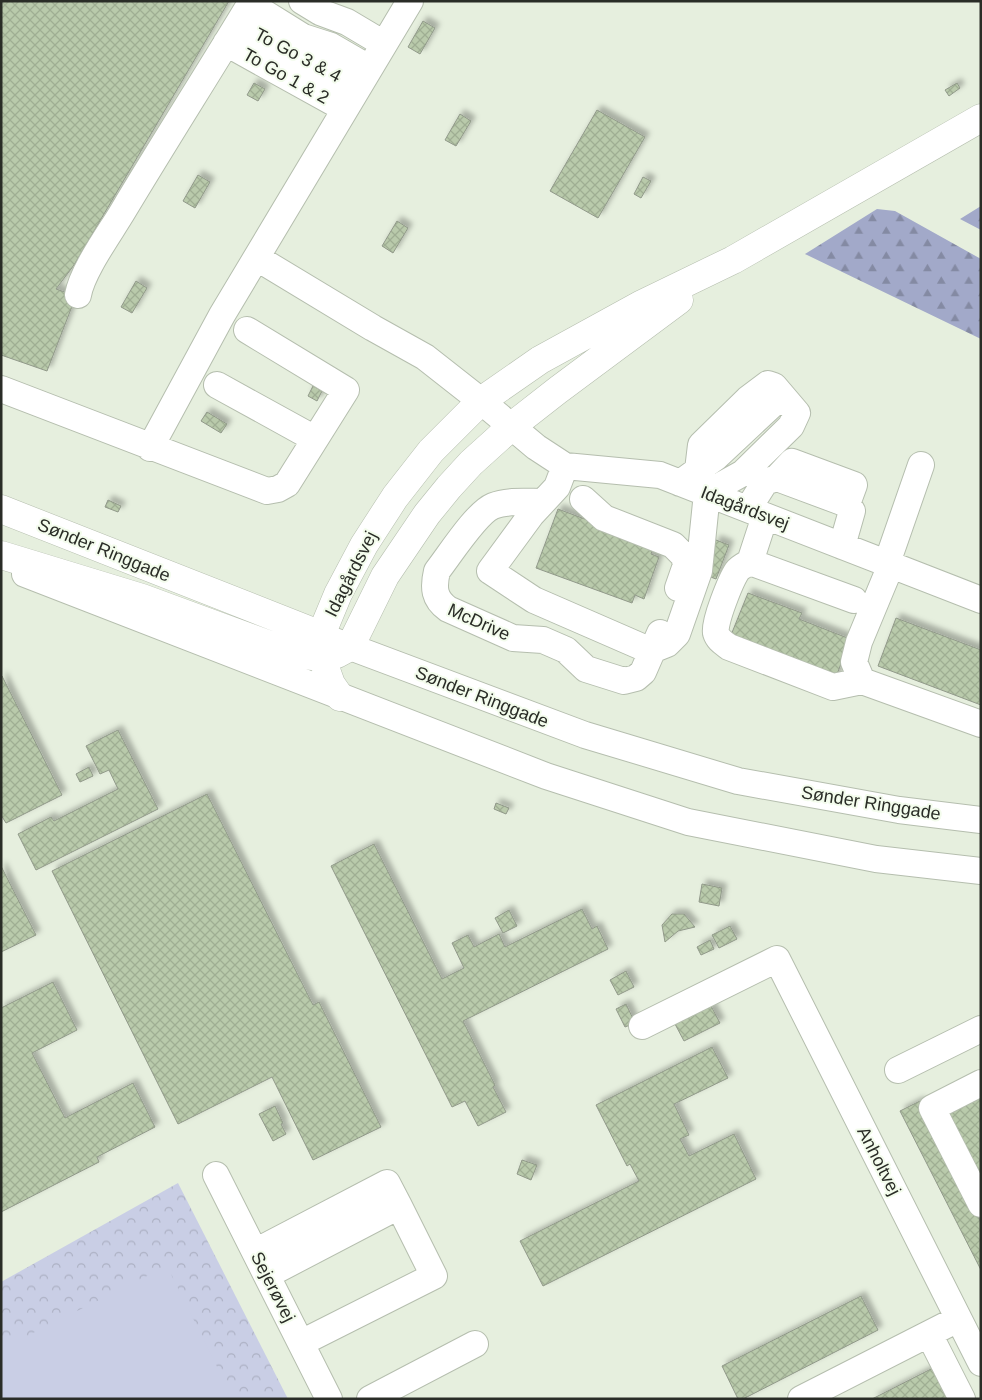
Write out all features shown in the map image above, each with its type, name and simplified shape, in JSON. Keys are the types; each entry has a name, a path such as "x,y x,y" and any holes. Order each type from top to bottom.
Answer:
{"main road":[{"name":"Idagårdsvej","path":"321,646 338,594 364,545 395,497 431,451 482,401 540,360 642,304 733,260 981,118"},
{"name":"Idagårdsvej","path":"350,647 385,576 427,514 471,464 512,426 558,390 733,260"},
{"name":"Sønder Ringgade","path":"1,509 321,646"},
{"path":"1,555 142,598 294,654 321,646 337,654 350,647"},
{"path":"321,646 331,684 340,697"}],"street":[{"path":"302,1 320,12 347,22 384,44"},
{"path":"150,448 194,364 410,1"},
{"path":"78,294 80,284 103,244 242,18"},
{"name":"To Go 3 & 4","path":"242,18 294,56 364,77"},
{"name":"To Go 1 & 2","path":"242,18 345,109"},
{"path":"257,258 373,328 425,356 482,401"},
{"path":"1,390 267,491 278,489 286,484 346,390 247,330"},
{"path":"695,482 743,473 791,426 797,414 774,386 768,384 748,399 701,445 695,482 702,542 699,571 678,634 667,644 655,648 642,647 534,600 490,571 554,487 702,542"},
{"path":"217,385 315,438"},
{"name":"Idagårdsvej","path":"482,401 536,447 554,487 641,472 695,482 756,512 842,546 888,570 981,600"},
{"path":"750,562 756,512 765,482 777,478 792,462 854,485 847,504 852,511 842,546"},
{"path":"862,681 854,662 859,642 888,570 921,465"},
{"name":"McDrive","path":"554,487 512,502 492,506 477,520 437,571 434,582 436,598 448,609 512,638 542,640 566,650 586,669 618,680 630,681 644,672 655,648 686,565 684,556 673,545 604,518 583,499"},
{"path":"854,600 750,562 738,568 730,582 716,624 716,632 720,641 729,647 833,687 841,687 862,681 981,724"},
{"path":"1,564 546,776 688,822 876,859 981,871"},
{"path":"888,570 888,594 867,647 869,663 879,674 950,700 956,715"},
{"name":"Sønder Ringgade","path":"350,647 586,736 738,780 899,810 981,820"},
{"name":"Anholtvej","path":"642,1026 777,959 981,1363"},
{"path":"898,1070 981,1029"},
{"path":"981,1083 932,1108 981,1204"},
{"name":"Sejerøvej","path":"216,1175 330,1399"},
{"path":"255,1252 388,1184 434,1276 301,1343"},
{"path":"267,1275 399,1206"},
{"path":"801,1399 958,1318"},
{"path":"929,1334 962,1399"},
{"path":"370,1399 475,1344"}],"green space":[{"path":"981,206 981,230 960,219"},
{"path":"877,209 895,211 981,259 981,339 805,254"},
{"path":"178,1183 288,1399 1,1399 1,1282"},
{"path":"167,1266 233,1399 1,1399 1,1349"}],"building":[{"path":"1,1 229,1 74,265 56,289 76,296 47,371 1,355"},
{"path":"423,21 435,28 420,54 408,47"},
{"path":"254,83 265,89 258,101 247,95"},
{"path":"957,83 960,88 949,96 945,90"},
{"path":"597,110 645,137 598,218 550,191"},
{"path":"460,114 471,121 456,146 445,140"},
{"path":"198,175 210,182 195,208 183,201"},
{"path":"643,177 651,181 641,198 634,194"},
{"path":"397,221 408,228 393,253 382,246"},
{"path":"136,281 147,288 132,313 121,307"},
{"path":"313,386 322,391 317,401 308,396"},
{"path":"207,412 227,424 221,433 201,421"},
{"path":"108,500 121,506 118,512 105,507"},
{"path":"558,509 654,545 651,554 659,557 644,599 635,595 632,603 536,568"},
{"path":"716,540 729,545 716,579 708,576 707,563"},
{"path":"748,593 802,613 799,619 850,639 835,680 729,640"},
{"path":"896,618 981,650 981,705 878,666"},
{"path":"2,676 62,795 6,823 1,815"},
{"path":"118,730 158,809 36,870 18,834 51,817 54,821 118,789 109,770 100,774 86,746"},
{"path":"89,767 93,776 80,782 76,774"},
{"path":"207,794 313,1005 319,1002 381,1127 313,1160 272,1077 178,1124 52,871"},
{"path":"496,803 509,808 506,814 494,809"},
{"path":"374,844 442,979 464,968 452,943 468,935 474,947 499,934 505,947 582,909 592,929 597,926 608,949 463,1021 495,1085 493,1087 506,1112 478,1126 465,1101 452,1107 331,866"},
{"path":"1,866 36,935 1,952"},
{"path":"702,884 722,888 719,906 699,902"},
{"path":"509,910 517,926 503,933 495,918"},
{"path":"672,914 684,914 695,927 678,931 665,942 662,925"},
{"path":"730,926 737,939 719,948 712,935"},
{"path":"710,940 714,949 701,955 697,947"},
{"path":"626,971 634,987 618,995 610,980"},
{"path":"53,982 77,1030 32,1053 65,1118 133,1083 155,1127 97,1157 99,1162 1,1212 1,1008"},
{"path":"626,1004 635,1023 625,1027 616,1009"},
{"path":"711,1006 720,1023 684,1041 675,1024"},
{"path":"712,1047 728,1078 674,1104 689,1135 680,1139 689,1156 734,1134 756,1179 543,1286 520,1241 639,1181 630,1164 627,1166 596,1105"},
{"path":"981,1092 981,1182 945,1110"},
{"path":"920,1101 981,1222 981,1270 900,1111"},
{"path":"275,1106 286,1134 273,1141 259,1114"},
{"path":"522,1160 537,1165 531,1180 517,1174"},
{"path":"861,1296 878,1330 743,1399 738,1399 722,1366"},
{"path":"933,1368 949,1399 872,1399"}]}
